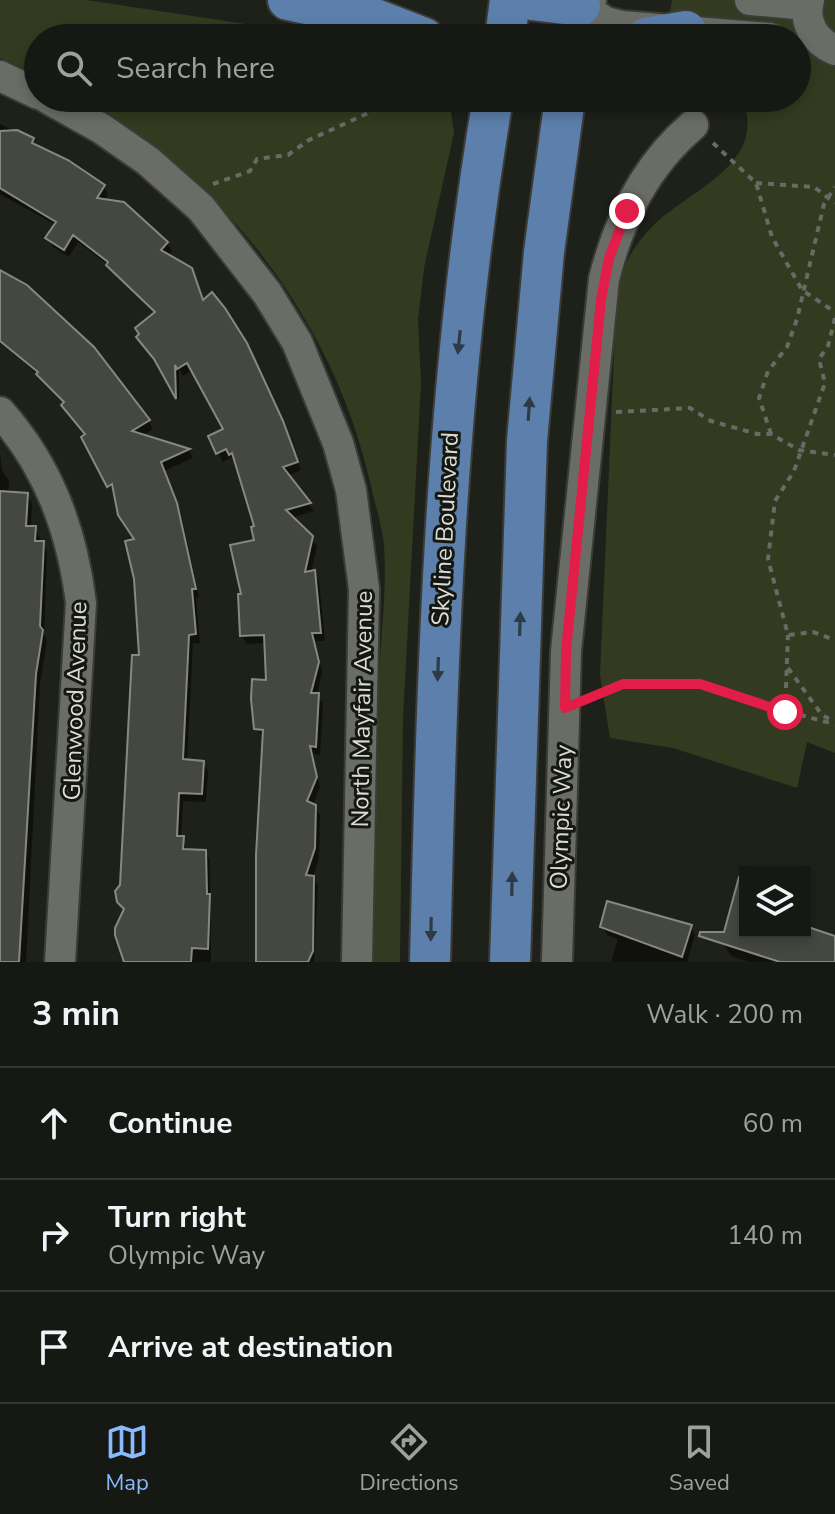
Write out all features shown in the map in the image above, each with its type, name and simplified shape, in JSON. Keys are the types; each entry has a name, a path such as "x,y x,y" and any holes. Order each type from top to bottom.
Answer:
{"main road":[{"path":"288,0 388,24"},
{"path":"507,24 510,0"},
{"path":"531,0 582,11"},
{"path":"463,300 470,142 467,112"},
{"name":"Skyline Boulevard","path":"430,962 443,535 463,300 491,112"},
{"path":"510,962 524,487 538,309 563,112"},
{"path":"538,309 580,112"}],"street":[{"path":"750,0 808,3 809,24"},
{"path":"582,11 614,24"},
{"path":"0,76 24,87"},
{"name":"North Mayfair Avenue","path":"72,112 148,161 201,208 267,293 297,342 338,443 351,490 364,589 366,639 357,962"},
{"name":"Olympic Way","path":"557,962 566,651 604,279 616,235 652,168 670,145 693,125"},
{"name":"Glenwood Avenue","path":"0,412 33,456 51,488 76,560 81,603 60,962"}],"path":[{"path":"201,208 215,182 235,179 250,171 257,159 288,155 309,140 370,112"},
{"path":"693,125 756,183 772,237 802,290 835,312"},
{"path":"756,183 814,187 835,203"},
{"path":"771,434 759,398 768,371 787,347 829,197 835,187"},
{"path":"785,712 788,635 768,559 775,501 794,471 825,383 819,371 819,359 828,346 835,318"},
{"path":"590,411 635,413 690,408 711,421 757,434 771,434 799,450 835,455"},
{"path":"788,635 813,632 835,640"},
{"path":"787,667 822,715 835,723"},
{"path":"565,708 623,684 700,684 785,712 835,723"}],"green space":[{"path":"0,0 86,0 246,24 24,24 24,68 0,58"},
{"path":"672,0 835,0 835,753 807,742 797,788 673,748 610,738 600,675 617,284 644,235 724,171 737,156 745,139 745,112 811,112 811,24 668,24"},
{"path":"105,112 451,112 454,133 424,268 418,320 421,383 403,717 400,962 370,962 385,561 380,523 354,425 331,368 302,313 267,262 228,215 184,172"}],"building":[{"path":"17,130 34,138 32,143 68,160 105,185 97,198 124,202 168,242 161,250 192,268 203,300 212,292 247,343 298,462 283,467 311,503 286,510 313,536 305,572 315,570 321,633 312,633 319,662 311,693 319,693 316,747 310,746 317,777 307,801 316,805 315,848 306,875 314,876 313,951 308,962 256,962 256,855 263,730 254,729 251,699 252,679 266,680 264,635 240,636 238,594 241,594 230,545 254,540 251,527 254,526 232,453 229,455 226,449 216,454 208,436 223,429 187,363 177,369 175,365 176,399 154,359 136,337 139,334 135,328 155,312 106,265 108,262 73,235 64,250 45,238 56,222 0,188 0,131"},
{"path":"0,270 27,285 94,347 150,420 132,431 190,449 161,462 177,503 196,589 192,589 196,634 189,635 183,759 204,761 202,794 179,793 177,836 184,836 183,849 206,850 207,894 210,894 208,949 192,948 191,962 124,962 115,935 124,909 117,902 115,891 120,885 132,655 139,655 134,579 125,541 134,539 118,515 112,484 107,487 81,437 85,434 61,405 64,402 36,374 38,372 0,341"},
{"path":"0,491 28,493 26,526 36,526 35,541 44,541 40,626 43,630 36,674 19,962 0,962"},
{"path":"739,877 739,938 811,938 811,928 835,936 835,962 780,962 699,936 700,932 724,932"},
{"path":"607,901 692,925 682,957 600,927"}],"route":[{"path":"627,211 609,258 601,300 566,651 565,708 623,684 700,684 785,712"}]}
